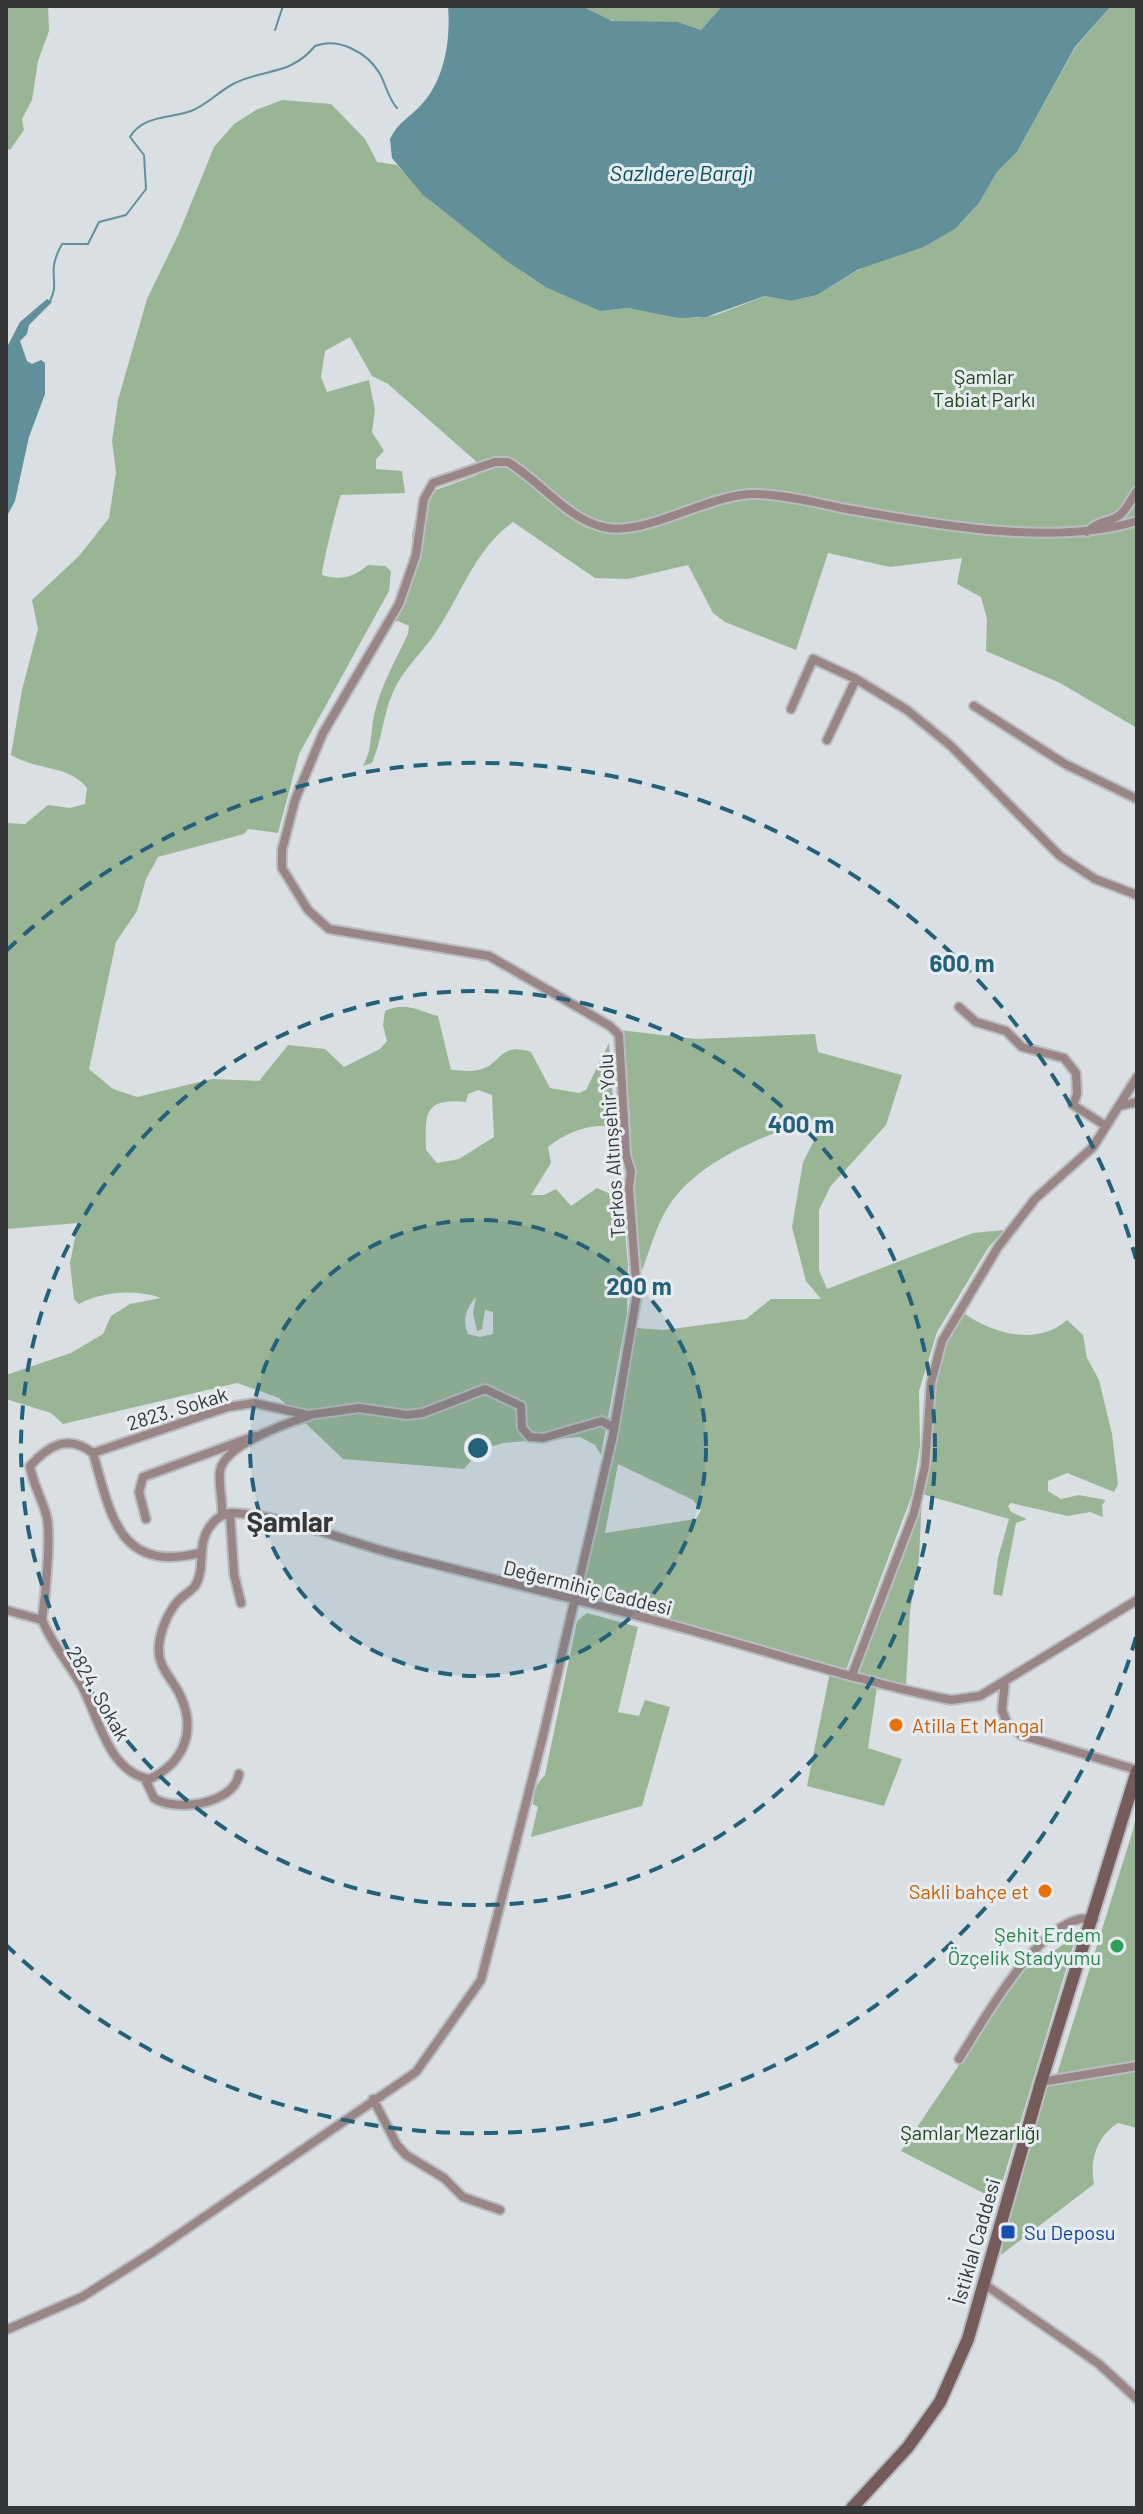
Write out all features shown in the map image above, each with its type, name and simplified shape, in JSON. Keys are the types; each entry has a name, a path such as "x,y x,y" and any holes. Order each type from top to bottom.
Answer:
{"main road":[{"name":"İstiklal Caddesi","path":"852,2508 908,2447 940,2402 964,2350 1041,2082 1094,1919 1137,1771"}],"street":[{"name":"Terkos Altınşehir Yolu","path":"6,2330 82,2297 241,2193 416,2072 481,1980 543,1736 614,1428 637,1294 629,1188 631,1172 626,1155 619,1035 610,1026 502,961 329,929 308,910 282,868 282,850 295,800 323,733 399,604 416,555 424,499 433,483 495,462 508,462 579,517 604,528 633,528 672,513 753,493 881,515 1020,532 1087,533"},
{"path":"1087,533 1096,523 1116,517 1126,510 1137,491"},
{"path":"1087,533 1137,521"},
{"path":"791,709 813,659 856,679 907,710 951,746 1060,856 1095,879 1137,895"},
{"path":"827,740 856,679"},
{"path":"974,706 1065,764 1137,799"},
{"path":"959,1007 976,1022 1006,1031 1022,1047 1064,1058 1076,1073 1077,1094 1073,1105 1106,1126"},
{"path":"852,1675 914,1513 925,1466 931,1383 942,1341 998,1247 1035,1199 1093,1147 1137,1077"},
{"path":"1119,1106 1137,1102"},
{"name":"2823. Sokak","path":"93,1453 198,1417 254,1403 313,1414 359,1408 423,1413 485,1389 521,1406 522,1428 530,1437 543,1438 602,1421 614,1428"},
{"path":"241,1603 234,1574 220,1468 225,1459 270,1427 313,1414"},
{"path":"146,1519 139,1492 143,1477 255,1436"},
{"path":"6,1610 42,1620 48,1580 47,1516 34,1490 30,1466 45,1450 64,1442 79,1442 93,1453 127,1542 151,1558 175,1559 199,1553"},
{"path":"145,1779 167,1771 182,1754 188,1733 181,1696 162,1668 158,1648 164,1624 177,1602 194,1587 201,1571 199,1553 212,1523 226,1514"},
{"name":"Değermihiç Caddesi","path":"226,1514 283,1523 350,1543 574,1597 951,1700 980,1696 1137,1600"},
{"name":"2824. Sokak","path":"42,1620 56,1651 81,1684 97,1725 128,1771 145,1779 154,1798 173,1805 223,1798 235,1788 239,1774"},
{"path":"1005,1681 1002,1710 1016,1732 1137,1771"},
{"path":"959,2059 1007,1982 1033,1950 1079,1918 1094,1919"},
{"path":"1041,2082 1137,2066"},
{"path":"373,2099 397,2145 406,2155 444,2178 463,2197 500,2210"},
{"path":"984,2284 1088,2356 1137,2399"}],"green space":[{"path":"6,6 48,6 49,31 38,61 32,100 22,119 24,130 10,150 6,148"},
{"path":"581,6 722,6 701,30 678,22 622,23 599,17"},
{"name":"Şamlar Tabiat Parkı","path":"1111,6 1137,6 1137,728 1060,683 986,651 987,619 981,597 957,584 962,558 890,567 828,553 796,650 725,622 713,613 688,565 628,579 595,578 513,522 488,545 436,632 397,684 372,763 363,766 378,701 408,634 409,626 398,621 390,623 416,568 412,534 420,505 433,491 477,475 478,463 388,384 372,376 350,337 325,351 321,377 327,392 369,380 375,410 372,432 384,451 376,459 376,469 402,471 405,493 341,495 322,575 341,578 368,565 385,566 391,571 389,591 299,754 278,833 248,829 244,834 158,857 146,879 137,911 116,942 89,1069 113,1089 137,1097 212,1079 259,1081 288,1045 325,1049 344,1067 380,1049 387,1041 383,1025 385,1011 400,1007 438,1016 451,1070 486,1068 506,1052 520,1049 531,1052 550,1088 579,1093 586,1090 609,1043 615,1128 598,1126 580,1130 548,1147 551,1163 531,1195 544,1195 556,1189 571,1206 597,1188 622,1199 628,1265 627,1314 601,1455 595,1445 580,1437 503,1443 480,1450 464,1469 343,1459 279,1398 237,1383 63,1424 51,1413 6,1399 6,1375 71,1353 103,1334 111,1316 130,1304 161,1298 141,1293 120,1293 98,1296 79,1304 74,1299 70,1263 78,1223 6,1229 6,823 25,824 48,805 70,808 85,804 87,788 79,780 11,755 22,690 38,629 32,600 79,556 109,518 116,472 112,441 118,400 147,299 179,233 214,147 234,124 256,110 282,100 331,104 365,139 377,162 397,165 434,204 547,288 600,311 628,308 696,318 716,315 765,296 791,301 817,295 868,264 924,247 960,224 979,203 997,172 1017,152 1075,48","holes":["478,1090 492,1095 494,1137 459,1159 437,1163 426,1150 426,1126 430,1111 442,1103 466,1102 468,1094","476,1297 473,1313 477,1331 482,1329 485,1310 493,1312 493,1334 480,1337 468,1334 466,1315"]},
{"path":"611,1029 696,1039 815,1034 818,1052 902,1075 886,1125 830,1187 819,1210 819,1270 827,1289 973,1233 1004,1230 988,1248 937,1332 919,1391 920,1446 912,1495 846,1670 594,1606 580,1595 625,1382 629,1342 637,1328 664,1330 746,1319 771,1299 821,1299 806,1281 792,1227 803,1162 827,1116 745,1146 689,1182 664,1214 642,1271 633,1209 628,1094 619,1049","holes":["618,1464 693,1500 701,1510 696,1519 605,1533"]},
{"path":"962,1312 986,1326 1014,1334 1042,1333 1067,1320 1083,1335 1087,1358 1099,1380 1112,1434 1118,1484 1114,1492 1067,1473 1048,1481 1048,1491 1061,1499 1079,1495 1106,1500 1102,1505 1103,1517 1090,1512 1068,1516 1011,1503 1008,1506 1011,1512 1027,1519 1016,1523 1002,1596 993,1594 998,1558 1009,1519 922,1494 919,1559 910,1611 906,1685 857,1672 914,1515 925,1437 925,1393 934,1358"},
{"path":"587,1613 638,1627 618,1712 639,1716 645,1700 670,1707 642,1806 531,1837 538,1807 533,1804 534,1795 545,1775 577,1621"},
{"path":"830,1672 877,1687 868,1748 902,1759 884,1806 807,1786"},
{"name":"Şehit Erdem Özçelik Stadyumu","path":"1137,1811 1137,2061 1057,2074 1133,1830"},
{"name":"Şamlar Mezarlığı","path":"1076,1936 997,2200 901,2151 1021,1973"},
{"path":"1137,2071 1137,2128 1118,2123 1111,2128 1096,2149 1094,2184 1001,2255 1013,2191 1044,2085"}],"water":[{"name":"Sazlıdere Barajı","path":"448,6 581,6 612,21 678,22 701,30 722,6 1111,6 1075,47 1017,152 997,172 979,203 956,228 924,247 859,269 817,295 791,301 765,296 706,317 679,318 628,308 600,311 547,288 508,262 423,195 392,158 392,134 425,101 444,63"},
{"path":"47,299 52,302 29,325 27,334 20,341 27,361 32,364 41,360 45,363 45,394 29,437 15,501 7,516 6,541 6,349 20,322"}],"waterway":[{"path":"275,30 283,6"},
{"path":"50,301 54,287 54,263 62,244 88,244 99,222 126,215 146,189 144,155 130,137 149,121 197,108 233,84 287,67 306,56 315,46 324,44 343,45 375,66 397,108"}],"place":[{"name":"Atilla Et Mangal","path":"896,1725"},
{"name":"Sakli bahçe et","path":"1045,1891"},
{"name":"Şehit Erdem Özçelik Stadyumu","path":"1117,1946"},
{"name":"Su Deposu","path":"1008,2232"}],"district":[{"name":"Şamlar","path":"290,1521"}]}
